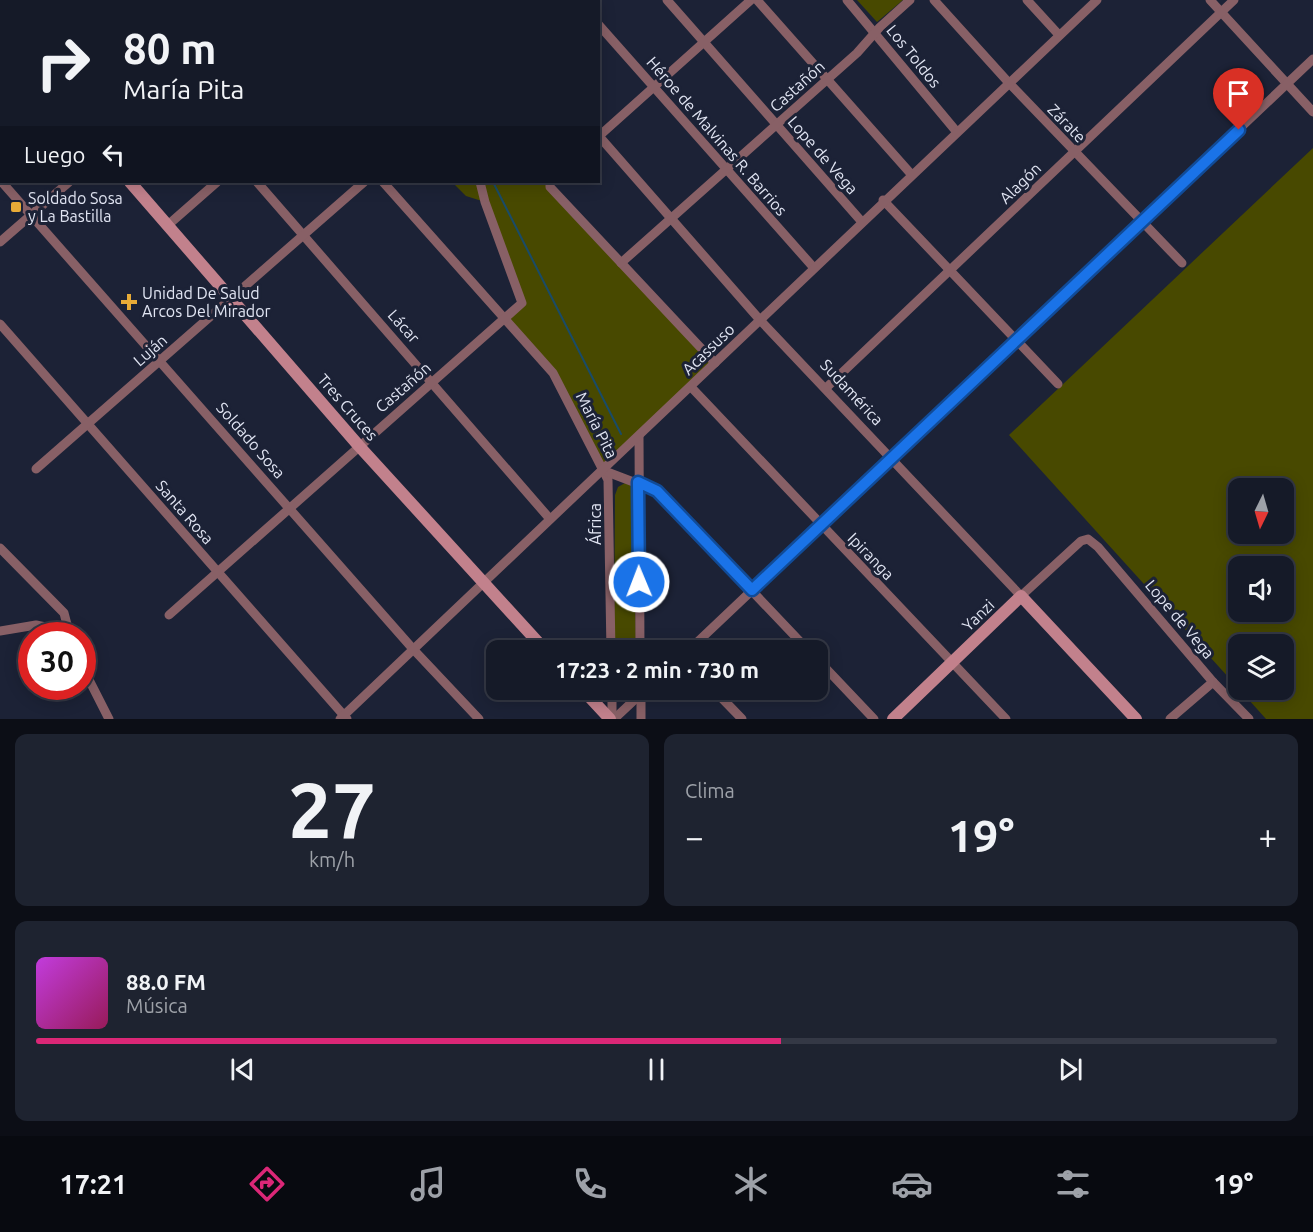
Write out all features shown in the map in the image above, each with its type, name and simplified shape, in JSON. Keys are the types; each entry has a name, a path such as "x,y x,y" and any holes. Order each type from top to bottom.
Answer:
{"street":[{"name":"Lope de Vega","path":"667,0 862,222"},
{"path":"600,135 752,0"},
{"path":"757,0 911,174"},
{"name":"Los Toldos","path":"847,0 956,131"},
{"name":"Castañón","path":"621,262 857,53 875,32 910,0"},
{"name":"Zárate","path":"934,0 1074,152 1182,263"},
{"path":"1027,0 1059,35"},
{"name":"Acassuso","path":"344,718 413,649 691,387 883,200 1097,0"},
{"path":"1210,0 1313,112"},
{"name":"Alagón","path":"826,388 1234,0"},
{"name":"Héroe de Malvinas R. Barrios","path":"600,26 814,268"},
{"path":"700,640 1313,59"},
{"name":"Sudamérica","path":"600,137 760,320 1136,719"},
{"name":"Soldado Sosa","path":"3,183 413,649 479,719"},
{"path":"0,242 68,183"},
{"name":"Tres Cruces","path":"130,183 359,446 536,640"},
{"path":"168,225 216,183"},
{"name":"Lácar","path":"257,183 550,519"},
{"name":"Luján","path":"36,469 363,183"},
{"name":"María Pita","path":"384,183 558,380 602,470 657,491 799,640"},
{"name":"Castañón","path":"169,615 522,303 484,202 480,183"},
{"path":"550,183 550,187 715,363"},
{"path":"883,200 1058,384"},
{"name":"Santa Rosa","path":"0,324 344,718"},
{"name":"Ipiranga","path":"691,387 1006,719"},
{"path":"639,436 640,640"},
{"name":"África","path":"602,470 610,486 611,640"},
{"name":"Lope de Vega","path":"1088,539 1098,547 1213,682 1249,719"},
{"name":"Yanzi","path":"893,719 1021,596 1081,541 1088,539"},
{"path":"0,549 64,613 66,622"},
{"path":"0,631 18,628"},
{"path":"828,671 874,719"},
{"path":"1170,719 1213,682"},
{"path":"96,693 109,719"},
{"path":"593,700 612,719"},
{"path":"612,700 612,719"},
{"path":"612,719 632,700"},
{"path":"641,719 642,700"},
{"path":"724,700 742,719"}],"shaded area":[{"path":"857,0 903,0 877,22"},
{"path":"1313,148 1313,719 1266,719 1249,700 1294,700 1294,634 1228,634 1228,677 1009,435"},
{"path":"453,183 551,183 715,363 602,470 558,380 503,318 522,303 485,202 466,196"},
{"path":"625,483 630,484 634,492 636,640 614,640 615,495 618,487"}],"waterway":[{"path":"494,183 621,434"}],"place":[{"name":"Soldado Sosa y La Bastilla","path":"16,207"},
{"name":"Unidad De Salud Arcos Del Mirador","path":"129,302"}],"route":[{"path":"639,582 638,482 657,491 752,590 1239,130"}]}
